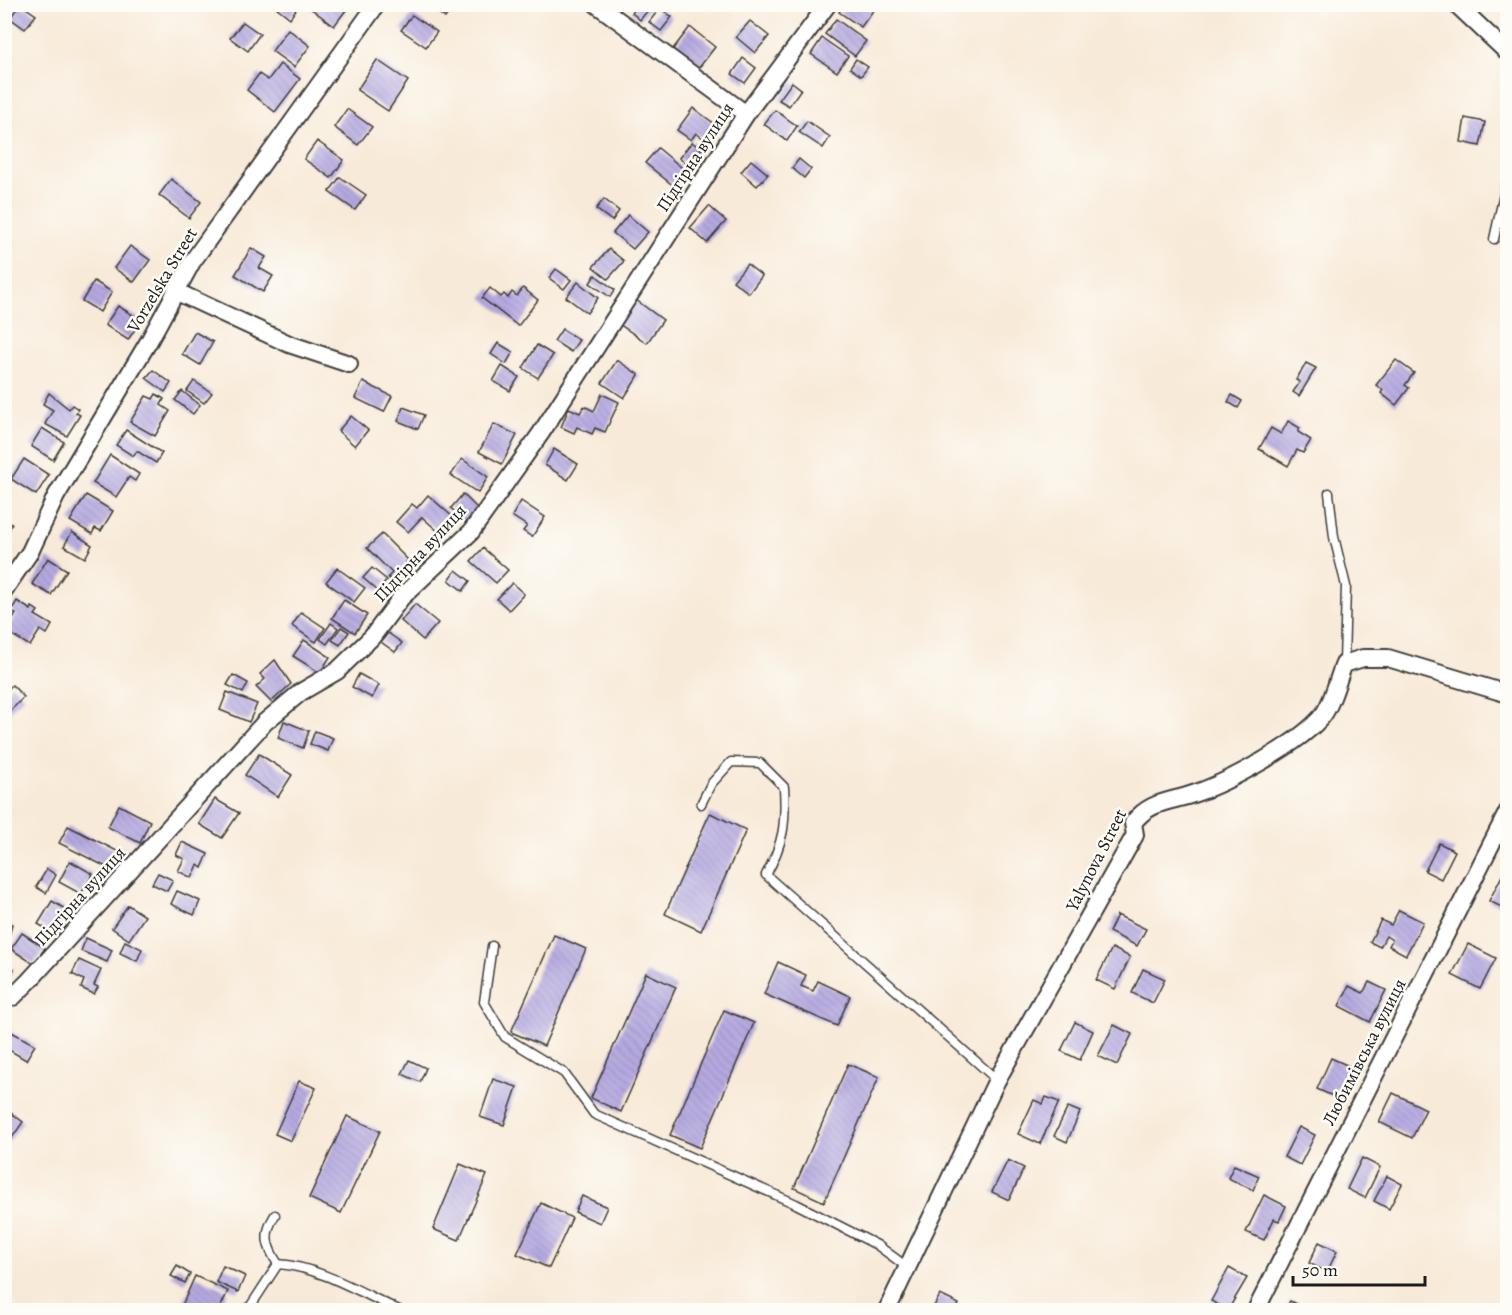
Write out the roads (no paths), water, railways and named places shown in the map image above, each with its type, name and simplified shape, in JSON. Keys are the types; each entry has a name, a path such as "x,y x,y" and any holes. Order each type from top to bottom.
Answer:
{"street":[{"name":"Vorzelska Street","path":"4,590 30,552 56,496 192,262 377,4"},
{"path":"596,4 746,114"},
{"name":"Підгірна вулиця","path":"4,994 13,997 29,981 265,722 301,692 337,671 372,637 401,598 471,532 541,433 746,114 828,4"},
{"path":"1456,4 1500,37 1508,53"},
{"path":"175,291 289,344 349,364"},
{"path":"1344,664 1364,658 1388,658 1508,694"},
{"name":"Yalynova Street","path":"887,1311 997,1080 1135,835 1133,823 1140,813 1158,802 1195,794 1222,782 1295,739 1323,715 1344,664"},
{"name":"Любимівська вулиця","path":"1256,1311 1508,811"}],"lane":[{"path":"1494,239 1508,176"},
{"path":"1329,493 1334,537 1346,585 1344,664"},
{"path":"701,804 711,784 731,762 760,763 784,787 786,822 778,852 766,875 997,1080"},
{"path":"492,946 484,1002 505,1037 564,1073 578,1096 594,1114 796,1204 877,1245 907,1267"},
{"path":"275,1215 266,1230 268,1250 278,1264"},
{"path":"248,1311 278,1264"},
{"path":"278,1264 293,1265 320,1274 399,1311"}]}
